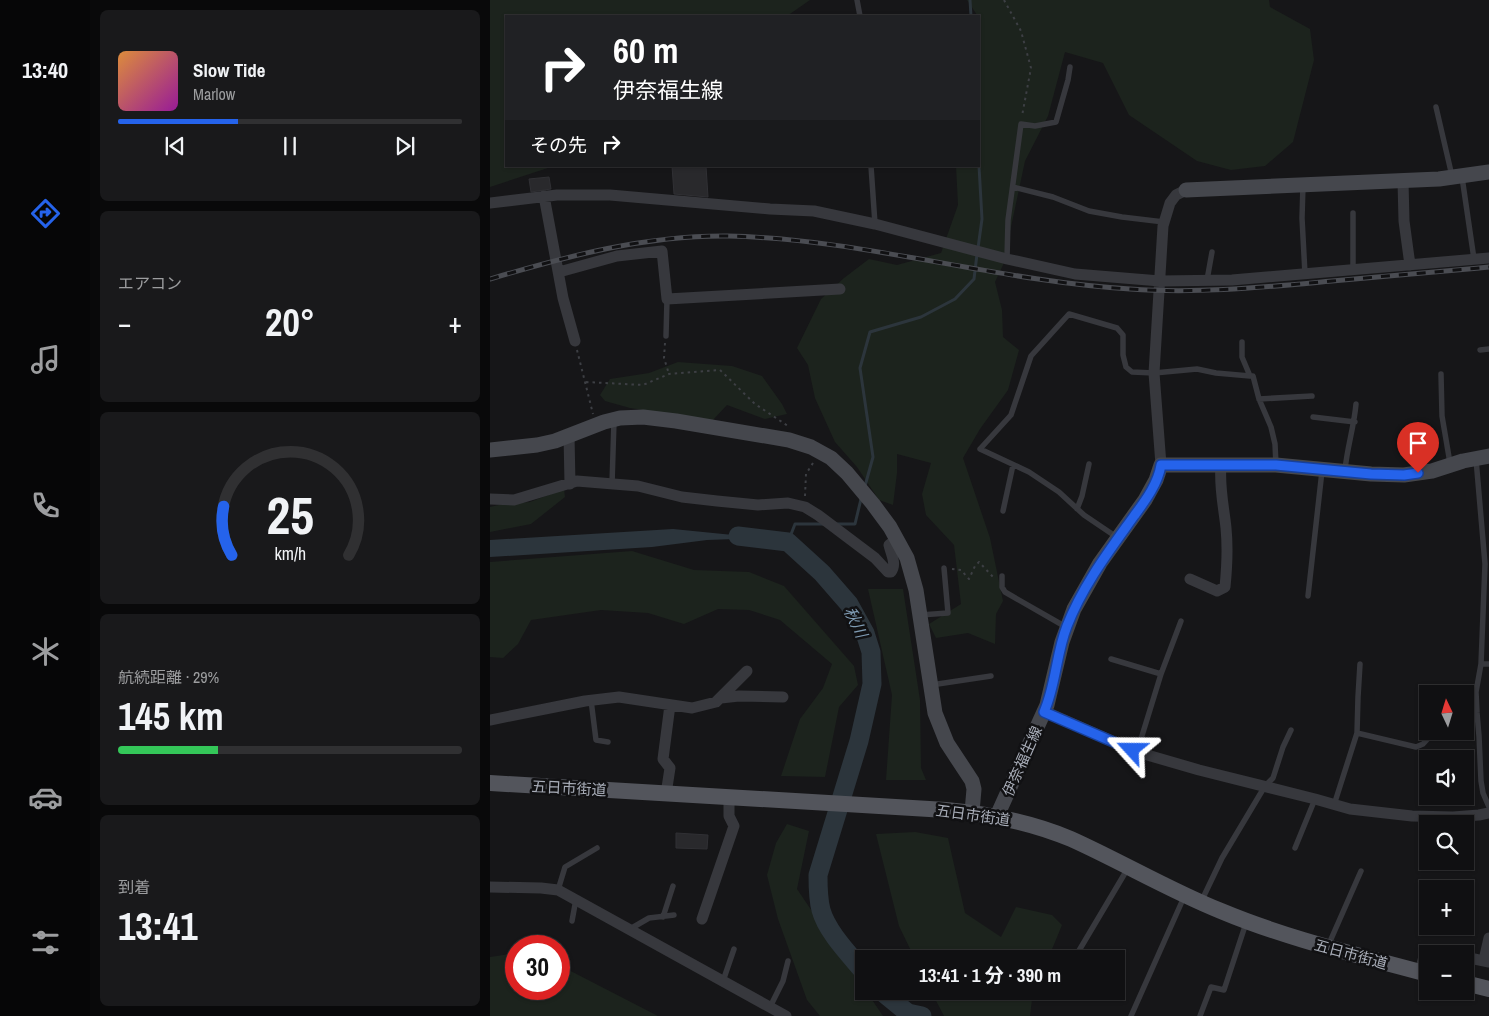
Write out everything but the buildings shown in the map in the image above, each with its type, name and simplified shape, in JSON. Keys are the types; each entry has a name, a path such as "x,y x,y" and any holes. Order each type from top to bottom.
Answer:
{"main road":[{"name":"五日市街道","path":"490,783 946,810 997,816 1044,829 1071,840 1184,896 1247,922 1327,948 1419,972"},
{"path":"1474,985 1489,989"}],"street":[{"path":"1483,457 1432,471 1404,475 1371,474 1345,470 1276,465 1161,465 1154,373 1164,222 1170,202 1176,195 1186,190 1457,178 1489,172"},
{"path":"1403,181 1404,221 1410,265"},
{"path":"490,204 544,196 610,195 814,211 875,224 1007,259 1075,274 1160,281 1232,280 1489,258"},
{"path":"544,196 564,298 575,341"},
{"path":"559,272 617,256 662,250 667,299 840,289"},
{"path":"490,450 537,445 596,424 614,419 634,417 664,419 795,441 819,450 840,466 864,492 897,539 913,575 935,713 951,750 969,775 973,784 972,812"},
{"path":"569,435 570,484"},
{"name":"伊奈福生線","path":"997,816 1044,712 1066,627 1100,564 1149,494 1161,465"},
{"path":"1190,579 1217,591 1225,587 1228,560 1220,479 1221,466"},
{"path":"490,499 514,500 577,481 638,486 682,497 717,502 758,505 788,503 805,506 875,558 888,572 893,570 894,565 889,545 897,539"},
{"path":"490,720 592,700 619,697 692,708 716,702 747,671"},
{"path":"721,698 739,696 783,697"},
{"path":"666,794 670,768 663,759 670,705"},
{"path":"1044,712 1137,752 1199,770 1315,798 1350,809 1412,816 1453,817 1489,813"},
{"path":"702,919 734,826 729,816 729,797"},
{"path":"490,887 558,890 786,1016"},
{"path":"1486,961 1489,938"}],"lane":[{"path":"857,0 860,15"},
{"path":"1007,259 1008,220 1021,124 1035,126 1056,122 1070,67"},
{"path":"1436,107 1457,178 1474,259"},
{"path":"871,167 875,224"},
{"path":"1304,185 1302,218 1305,274"},
{"path":"1013,187 1053,197 1088,211 1164,222"},
{"path":"1353,213 1353,270"},
{"path":"1207,280 1212,252"},
{"path":"666,336 667,299"},
{"path":"1118,539 1084,515 1059,492 1029,472 980,449 1011,415 1031,356 1069,314 1117,328 1123,335 1123,355 1126,367 1132,372 1154,373 1197,369 1250,376"},
{"path":"1242,342 1242,357 1250,376 1253,376 1259,399 1271,427 1275,444 1276,465"},
{"path":"1480,350 1489,349"},
{"path":"1442,374 1442,416 1450,465"},
{"path":"1259,399 1312,396"},
{"path":"1345,470 1346,456 1355,422 1356,404"},
{"path":"1313,417 1355,422"},
{"path":"612,484 614,419"},
{"path":"1483,457 1484,564 1481,664 1476,692 1480,736 1481,781 1483,793 1489,807"},
{"path":"1003,511 1013,464"},
{"path":"1077,509 1089,464"},
{"path":"1308,596 1322,469"},
{"path":"920,615 948,613 944,568"},
{"path":"1002,579 1002,587 1005,592 1066,627"},
{"path":"1137,752 1161,674 1181,621"},
{"path":"1111,659 1161,674"},
{"path":"1334,805 1357,733 1360,664"},
{"path":"1481,664 1489,664"},
{"path":"931,685 991,676"},
{"path":"592,700 596,740 608,742"},
{"path":"1200,903 1222,858 1265,786 1273,778 1283,747 1292,730"},
{"path":"1357,733 1416,747 1427,740"},
{"path":"1295,848 1315,798"},
{"path":"558,890 565,867 597,848"},
{"path":"1079,950 1128,868"},
{"path":"1327,948 1361,871"},
{"path":"663,917 673,886"},
{"path":"1131,1016 1184,896"},
{"path":"572,921 576,899"},
{"path":"630,929 649,918 674,916"},
{"path":"1200,1016 1211,987 1224,990 1247,922"},
{"path":"723,981 734,949"},
{"path":"770,1007 783,981 788,961"}],"path":[{"path":"1004,0 1021,31 1031,68 1021,124"},
{"path":"666,336 664,358 669,374"},
{"path":"575,341 596,424"},
{"path":"586,382 643,385 669,374 720,370 755,404 796,431 795,441"},
{"path":"805,506 806,474 813,464 807,459"},
{"path":"944,568 961,570 969,580 975,566 979,562 992,576 1002,579"}],"shaded area":[{"path":"490,0 810,0 788,15 505,15 505,167 551,167 490,187"},
{"path":"967,0 1269,0 1270,7 1310,29 1314,60 1293,142 1265,166 1231,170 1197,161 1129,115 1103,63 1065,52 1048,116 1025,161 1003,265 995,282 1002,310 1003,337 1019,350 1008,390 980,429 963,458 990,538 1003,601 996,614 995,644 968,633 936,638 929,624 961,604 954,545 926,515 922,494 931,463 897,454 893,505 879,500 857,467 835,442 815,398 808,365 797,348 821,299 869,259 897,265 941,253 958,205 956,167 980,167 980,15 977,15"},
{"path":"678,362 732,366 762,376 787,414 765,419 727,405 712,421 630,408 605,401 600,395 610,379 649,373"},
{"path":"564,489 565,497 531,524 490,532 490,507 530,502"},
{"path":"673,529 763,538 707,540 652,547 490,557 490,540"},
{"path":"632,551 694,570 749,572 784,586 854,666 858,685 839,707 825,777 781,776 800,719 823,688 832,664 780,620 749,610 718,609 684,624 648,613 601,610 531,620 518,644 503,658 490,657 490,562"},
{"path":"868,589 903,589 920,700 921,768 926,780 886,780 892,695"},
{"path":"787,824 809,831 797,889 855,975 855,1000 872,1000 883,1016 820,1016 807,1000 778,919 767,875 776,843"},
{"path":"915,832 948,838 965,913 1001,937 1016,907 1052,915 1062,925 1052,950 911,950 899,926 876,834"},
{"path":"505,955 505,1000 570,1000 570,971 658,1016 490,1016 490,957"},
{"path":"936,1000 1032,1000 1030,1016 944,1016"}],"waterway":[{"path":"970,0 971,15"},
{"path":"978,248 982,219 979,167"},
{"path":"865,486 873,457 860,368 870,332 921,317 955,299 974,279 977,254"},
{"path":"836,524 855,524 861,499"},
{"path":"788,542 795,524 823,524"},
{"name":"秋川","path":"738,536 788,542 822,573 849,604 865,633 871,652 872,684 859,741 818,875 819,902 824,918 828,927 855,961"},
{"name":"秋川","path":"892,1000 908,1013 922,1016"}],"railway":[{"path":"490,279 607,248 667,239 728,236 829,244 1029,278 1130,289 1181,291 1257,287 1489,267"}],"route":[{"path":"1132,750 1044,712 1066,627 1074,609 1100,564 1145,500 1156,480 1161,465 1276,465 1371,474 1404,475 1418,473"}]}
